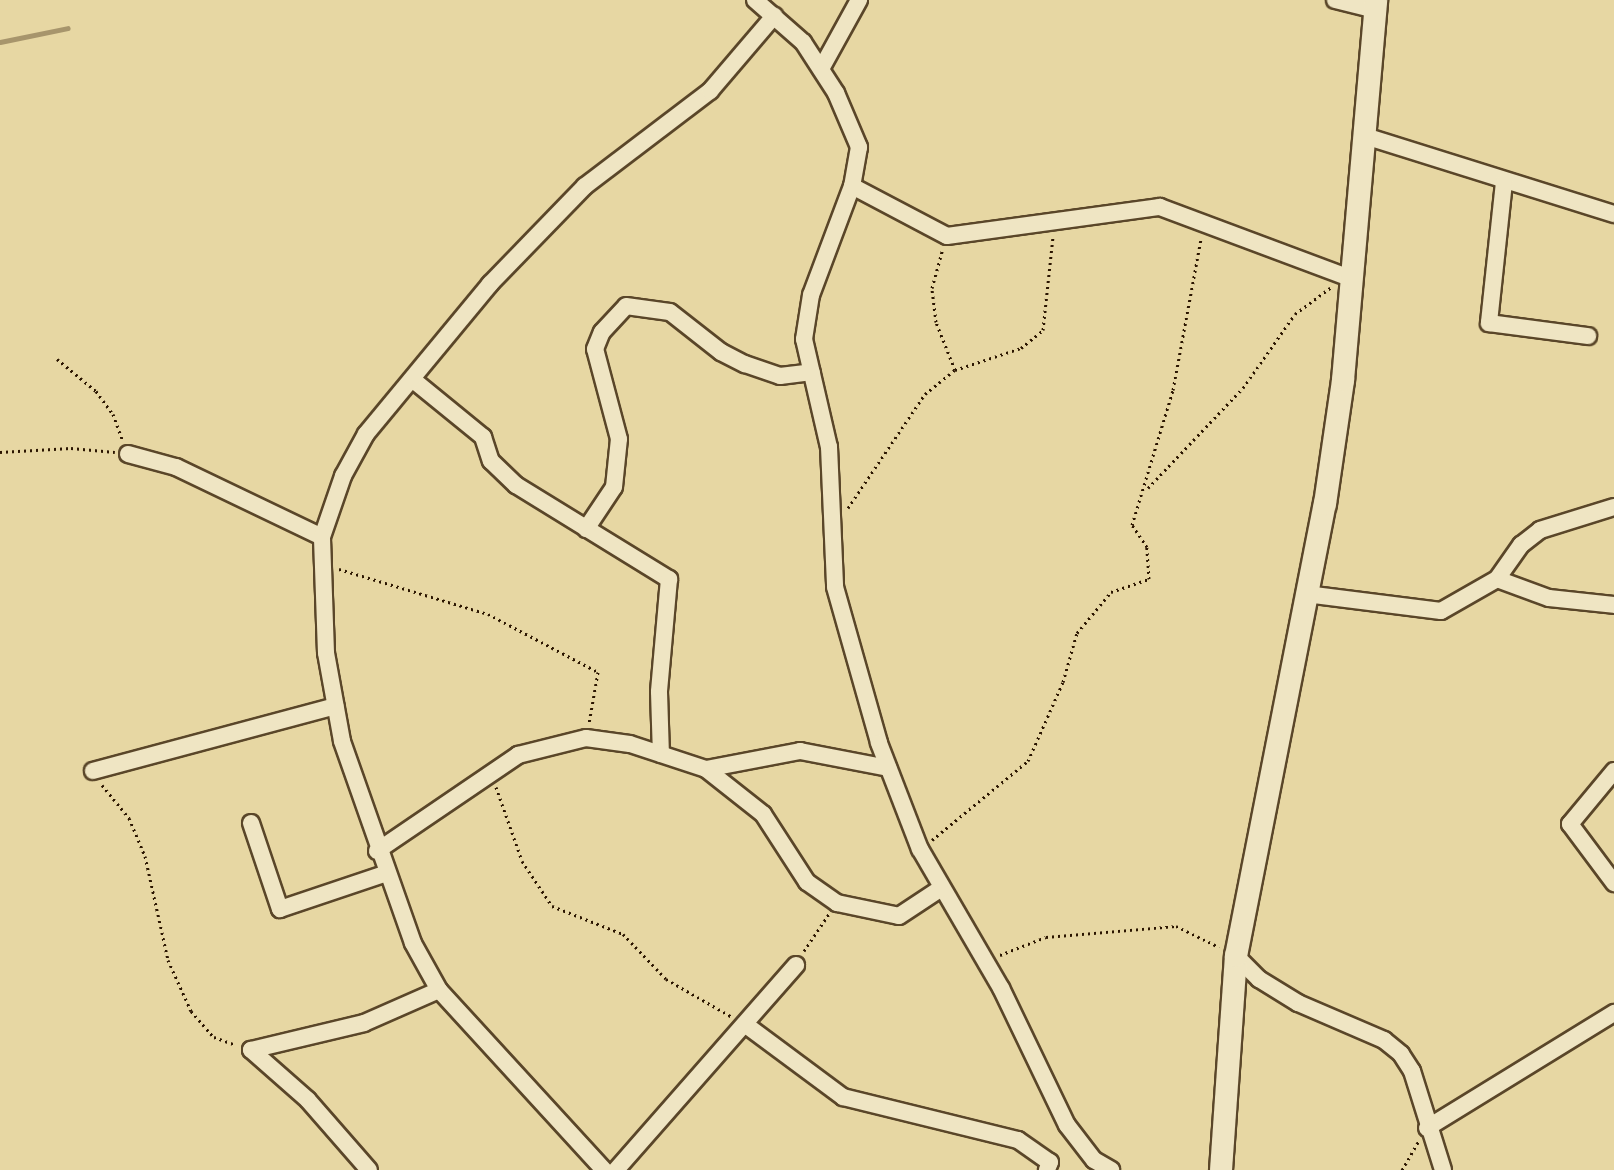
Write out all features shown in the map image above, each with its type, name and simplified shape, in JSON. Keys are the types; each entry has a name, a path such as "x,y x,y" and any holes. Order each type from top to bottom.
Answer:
{"main road":[{"path":"1221,1170 1236,956 1325,504 1353,279 1376,5"}],"street":[{"path":"755,0 803,42 821,69 856,136 852,186 803,323 829,447 835,587 888,768 920,849 940,889 985,960 1067,1125 1094,1160 1111,1170"},
{"path":"821,69 859,0"},
{"path":"1335,0 1376,5"},
{"path":"604,1170 439,990 413,943 350,774 335,706 320,563 322,537 343,476 366,434 554,214 710,91 774,16"},
{"path":"1365,136 1614,214"},
{"path":"1504,182 1489,323 1588,336"},
{"path":"852,186 947,236 1054,225 1160,207 1353,279"},
{"path":"586,529 614,487 619,439 595,349 602,332 626,306 670,312 721,352 745,364 780,376 812,372"},
{"path":"412,379 483,437 491,461 516,485 669,579 659,692 661,754"},
{"path":"128,454 176,467 322,537"},
{"path":"1306,594 1441,611 1497,579 1521,545 1540,530 1614,507"},
{"path":"1497,579 1549,598 1614,605"},
{"path":"93,771 278,726 335,706"},
{"path":"377,851 518,755 586,738 661,754 706,769 763,814 807,882 837,903 899,916 940,889"},
{"path":"706,769 800,751 888,768"},
{"path":"1614,771 1570,824 1614,883"},
{"path":"251,823 280,909 387,873"},
{"path":"1236,956 1259,979 1298,1003 1384,1040 1401,1054 1412,1071 1427,1128 1443,1170"},
{"path":"616,1170 796,965"},
{"path":"251,1050 364,1023 439,990"},
{"path":"1427,1128 1614,1013"},
{"path":"746,1025 843,1097 1018,1140 1050,1162 1047,1170"},
{"path":"251,1050 308,1100 369,1170"}],"path":[{"path":"831,535 925,394 955,370 1021,348 1043,330 1054,225"},
{"path":"920,849 1028,761 1063,682 1077,633 1111,592 1149,579 1147,547 1132,525 1145,491 1173,390 1205,226"},
{"path":"947,236 932,288 943,349 955,370"},
{"path":"1145,491 1243,388 1295,314 1323,290 1353,279"},
{"path":"0,452 71,448 128,454 113,414 87,382 57,359"},
{"path":"320,563 488,614 598,672 586,738"},
{"path":"93,771 129,818 145,856 168,960 191,1011 214,1037 251,1050"},
{"path":"492,772 522,861 552,906 623,934 666,979 746,1025"},
{"path":"796,965 837,903"},
{"path":"985,960 1046,937 1176,926 1236,956"},
{"path":"1402,1170 1427,1128"}],"waterway":[{"path":"0,42 68,28"}]}
